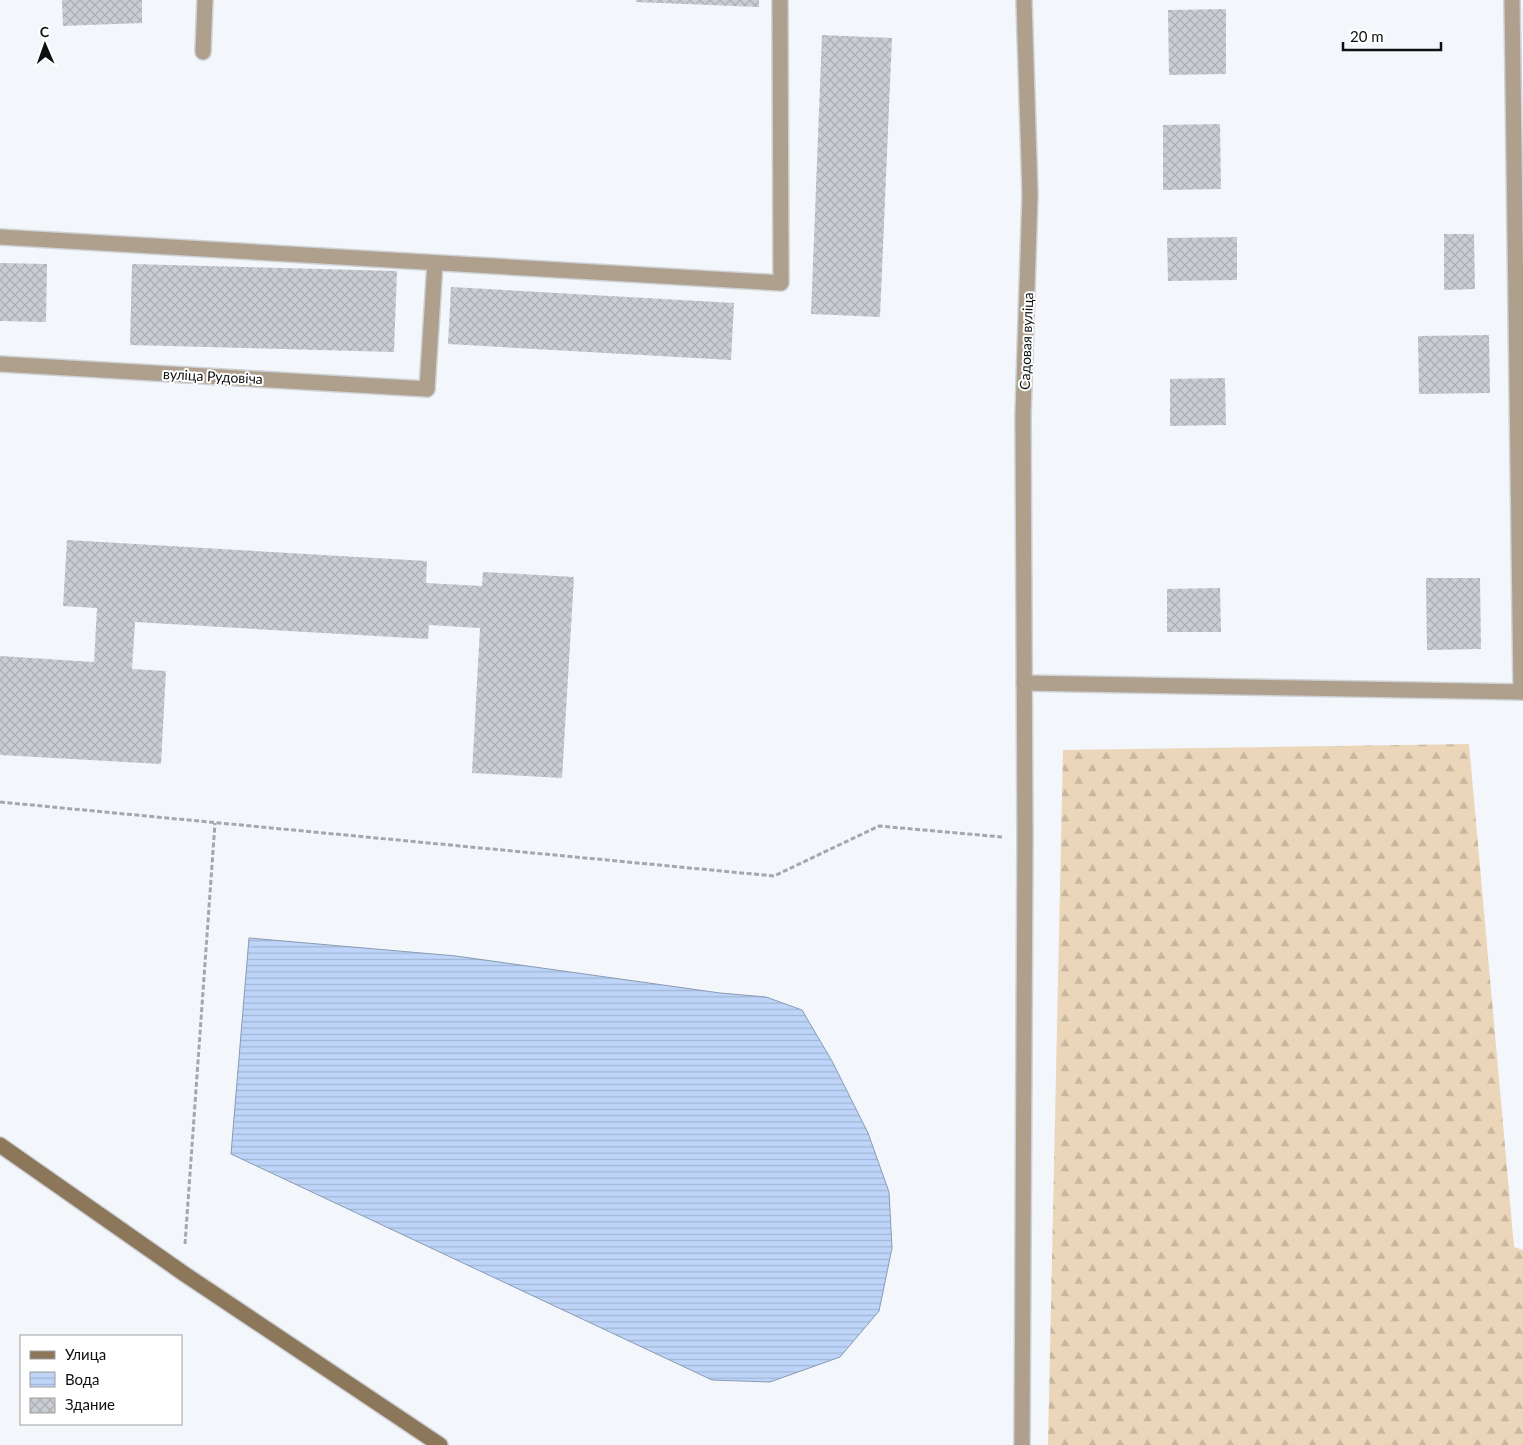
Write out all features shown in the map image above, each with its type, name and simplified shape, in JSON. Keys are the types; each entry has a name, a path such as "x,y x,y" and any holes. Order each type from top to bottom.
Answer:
{"street":[{"path":"203,52 205,0"},
{"path":"0,237 781,283 780,0"},
{"name":"Садовая вуліца","path":"1022,1445 1025,839 1024,414 1030,194 1024,0"},
{"path":"1024,683 1522,692 1512,0"},
{"name":"вуліца Рудовіча","path":"0,364 427,389 435,263"},
{"path":"0,1145 183,1273 440,1445"}],"path":[{"path":"0,802 774,876 878,826 1025,839"},
{"path":"183,1273 215,823"}],"green space":[{"path":"1469,744 1514,1247 1523,1250 1523,1445 1048,1445 1063,750"}],"water":[{"path":"249,938 456,956 720,993 766,997 802,1010 832,1061 868,1133 889,1192 892,1248 879,1311 840,1357 770,1382 712,1380 231,1154"}],"building":[{"path":"62,0 142,0 142,23 63,26"},
{"path":"636,0 759,0 759,7 636,2"},
{"path":"1226,9 1226,74 1169,75 1168,10"},
{"path":"822,35 892,38 880,317 811,314"},
{"path":"1220,124 1221,189 1163,190 1163,125"},
{"path":"1444,234 1474,234 1475,289 1444,290"},
{"path":"1237,237 1237,280 1168,281 1167,238"},
{"path":"0,263 47,264 46,322 0,321"},
{"path":"132,264 397,271 394,352 130,345"},
{"path":"451,287 734,303 731,360 448,344"},
{"path":"1489,335 1490,393 1419,394 1418,336"},
{"path":"1225,378 1226,425 1170,426 1170,379"},
{"path":"67,540 427,561 426,583 482,586 483,572 574,577 562,778 472,773 480,628 429,625 428,639 135,622 132,669 166,671 161,764 0,755 0,656 94,662 97,608 63,606"},
{"path":"1426,578 1480,578 1481,649 1427,650"},
{"path":"1220,588 1221,632 1167,632 1167,589"}]}
